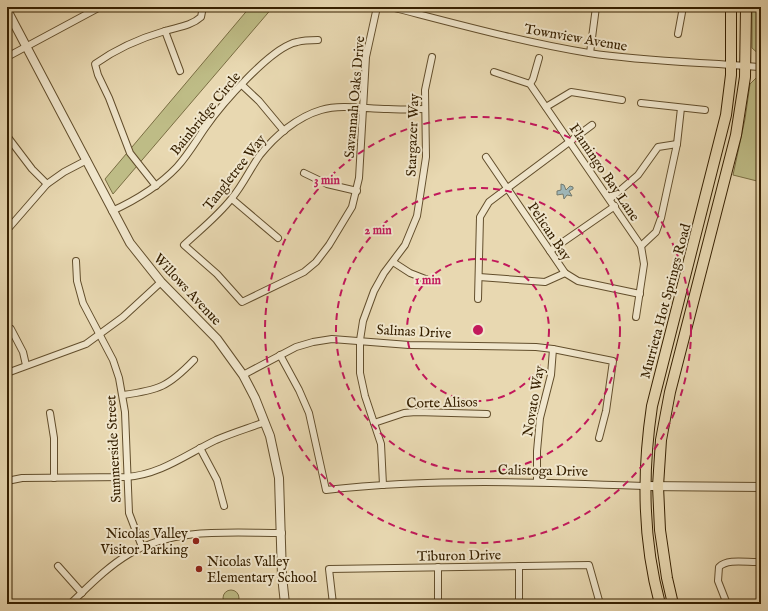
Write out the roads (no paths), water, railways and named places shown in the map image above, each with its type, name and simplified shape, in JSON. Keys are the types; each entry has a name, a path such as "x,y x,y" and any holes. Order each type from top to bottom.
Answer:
{"main road":[{"name":"Murrieta Hot Springs Road","path":"660,604 648,541 644,486 647,438 652,406 720,142 730,92 731,7"},
{"name":"Murrieta Hot Springs Road","path":"673,604 663,559 658,486 665,416 735,140 742,105 745,66 746,7"}],"street":[{"path":"7,57 100,7"},
{"path":"156,186 130,153 109,98 98,75 95,64 105,56 131,44 165,31 194,23 201,17 202,7"},
{"name":"Savannah Oaks Drive","path":"184,244 217,274 242,302 288,281 304,272 316,262 343,224 352,207 357,191 364,108 366,57 377,7"},
{"name":"Townview Avenue","path":"391,7 539,44 590,53 634,59 761,67"},
{"path":"590,53 596,7"},
{"path":"678,34 683,7"},
{"name":"Willows Avenue","path":"7,10 130,243 161,282 217,339 243,375 265,422 275,456 279,478 282,533 282,576 285,604"},
{"path":"165,31 180,71"},
{"name":"Bainbridge Circle","path":"112,211 134,200 156,186 188,154 215,115 269,57 296,42 318,40"},
{"name":"Stargazer Way","path":"383,485 382,457 374,423 362,385 359,368 360,340 363,321 374,292 384,273 405,245 417,216 426,157 424,109 425,90 432,57"},
{"path":"494,72 530,84 533,80 539,58"},
{"name":"Flamingo Bay Lane","path":"530,84 610,198 641,246 644,264 636,317"},
{"path":"242,85 259,101 284,130"},
{"path":"546,107 571,92 622,100"},
{"path":"641,103 705,110"},
{"name":"Tangletree Way","path":"184,244 232,199 260,156 284,130 297,121 321,110 344,108 424,109"},
{"path":"641,246 656,232 676,144 681,108"},
{"path":"478,299 480,217 489,202 592,125"},
{"path":"7,136 46,184"},
{"path":"610,198 638,175 658,147 676,144"},
{"name":"Pelican Bay","path":"486,157 565,273 578,280 640,294"},
{"path":"7,230 46,184 64,172 87,160"},
{"path":"304,173 327,184 357,191"},
{"path":"232,199 278,238"},
{"path":"550,252 614,206"},
{"name":"Summerside Street","path":"76,261 77,280 83,303 99,336 113,360 120,378 123,395 129,514 142,547"},
{"path":"393,262 410,273 428,280"},
{"path":"479,277 545,282 565,273"},
{"path":"7,373 26,365 66,353 86,344 99,336 123,317 161,282"},
{"path":"11,330 23,352 26,365"},
{"name":"Salinas Drive","path":"243,375 280,354 304,344 322,340 360,340 409,345 553,349 613,361 606,411 599,438"},
{"name":"Novato Way","path":"537,482 537,451 540,418 551,375 553,349"},
{"name":"Calistoga Drive","path":"280,354 309,413 326,490 383,485 537,482 644,486 761,487"},
{"path":"123,395 151,391 166,385 177,378 194,360"},
{"name":"Corte Alisos","path":"374,423 404,413 416,412 487,414"},
{"path":"50,413 54,438 54,478"},
{"path":"7,481 22,478 126,477 143,475 156,471 218,439 265,422"},
{"path":"200,448 217,480 224,506"},
{"path":"70,604 114,565 142,547 160,540 193,534 282,533"},
{"path":"727,604 718,581 719,567 723,562 761,562"},
{"name":"Tiburon Drive","path":"333,604 330,569 589,565 600,604"},
{"path":"58,566 82,593"},
{"path":"519,566 520,604"},
{"path":"438,567 438,604"}],"water":[{"path":"561,184 564,185 566,190 570,186 573,187 573,189 569,191 572,196 567,195 564,199 563,194 557,195 557,191 561,190"}],"place":[{"name":"Nicolas Valley Visitor Parking","path":"196,541"},
{"name":"Nicolas Valley Elementary School","path":"199,569"}]}
